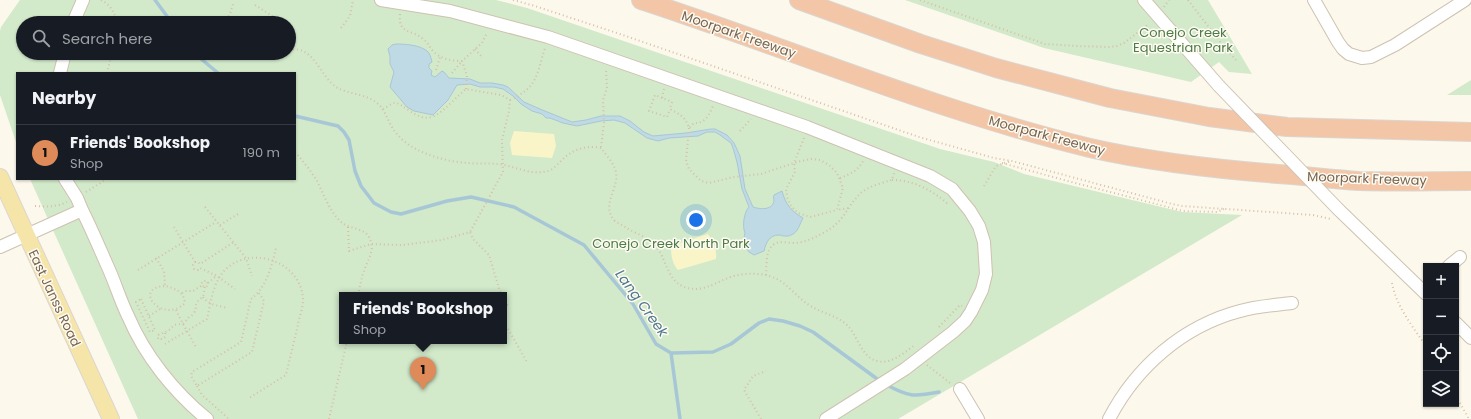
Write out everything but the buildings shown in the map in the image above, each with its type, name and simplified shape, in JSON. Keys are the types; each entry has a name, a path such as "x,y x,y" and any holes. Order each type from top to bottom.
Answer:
{"highway":[{"name":"Moorpark Freeway","path":"641,0 716,24 933,102 1017,128 1092,148 1199,166 1242,171 1359,180 1471,181"},
{"path":"799,0 921,44 996,68 1117,99 1209,117 1287,127 1471,132"}],"main road":[{"name":"East Janss Road","path":"0,177 111,419"}],"street":[{"path":"381,0 450,11 548,37 807,127 930,176 952,189 970,211 979,226 984,242 986,274 982,290 971,312 953,332 919,358 868,394 826,419"},
{"path":"1144,0 1335,215 1423,289"},
{"path":"1314,0 1338,42 1349,54 1362,58 1372,57 1395,45 1465,0"},
{"path":"76,16 81,5"},
{"path":"60,72 63,60"},
{"path":"66,180 77,198 137,335 160,370 172,385 207,419"},
{"path":"0,247 82,210"},
{"path":"1453,263 1460,257"},
{"path":"1109,419 1132,383 1154,358 1182,336 1209,322 1241,311 1292,303"},
{"path":"1459,326 1471,338"},
{"path":"960,389 978,419"}],"path":[{"path":"101,0 106,2 115,16"},
{"path":"341,28 350,16 353,0"},
{"path":"513,0 614,32 919,137 994,158 1012,161 1172,204 1313,215 1335,215"},
{"path":"920,0 1045,44 1108,47 1117,46 1124,43 1149,24"},
{"path":"1188,0 1224,48 1237,61"},
{"path":"401,3 399,20 403,29 419,35 440,57 455,61 462,61"},
{"path":"229,16 233,4"},
{"path":"255,5 272,16"},
{"path":"452,74 462,61 482,43 492,22"},
{"path":"510,100 522,94 532,85 548,37"},
{"path":"296,49 301,50 309,55 336,87 374,101 383,109 392,128 398,136 421,152 445,159 467,163 497,164 538,173 551,170 572,152 581,148 592,146 601,148"},
{"path":"475,49 482,56"},
{"path":"436,70 440,57"},
{"path":"609,58 605,72 607,88 604,100 604,123 601,148 614,167 616,173 616,180 609,203 609,209 611,216 615,220 654,244 670,275 681,285 696,289 703,289 733,276 743,274 766,275 786,285 809,305 836,317 847,325 865,353 871,359 879,362 890,361 918,343"},
{"path":"107,72 110,60"},
{"path":"383,109 394,103 398,103 411,113 422,117 430,118 440,112 466,89 467,76 462,61"},
{"path":"662,98 667,78"},
{"path":"466,89 501,95 510,100"},
{"path":"655,95 662,98 672,102 667,117 649,111 655,95"},
{"path":"689,128 694,123 698,124 703,122 708,117 717,95"},
{"path":"348,227 349,251 372,244 402,245 434,241 470,232 503,172 504,165 502,140 510,100"},
{"path":"740,131 742,127 750,122 755,108"},
{"path":"670,109 683,117 687,122 689,128 686,161 688,169 701,181 709,183 740,176 760,174 811,159 820,160 829,165 840,178 843,188 836,210"},
{"path":"807,127 794,163 794,172 786,189 787,197 791,206 798,213 810,217 849,208"},
{"path":"840,178 857,170 868,151"},
{"path":"296,153 317,181 327,202 341,222 348,227 355,227 366,233 369,237 372,244 370,258 366,264 359,292"},
{"path":"984,186 996,166 1012,161"},
{"path":"892,180 899,163"},
{"path":"1002,163 1183,211 1217,212 1225,208"},
{"path":"83,194 105,180"},
{"path":"766,275 768,251 773,245 780,242 793,243 808,240 824,233 839,222 862,192 875,186 892,180 911,182 940,197 950,206"},
{"path":"35,206 60,206 71,200"},
{"path":"205,207 246,258 252,276"},
{"path":"220,225 238,214"},
{"path":"138,270 216,222"},
{"path":"174,227 195,262 200,264"},
{"path":"470,232 473,239 489,255 501,292"},
{"path":"200,264 234,242"},
{"path":"229,419 202,395 191,376 192,372 241,342 251,299 259,293 267,277 276,248"},
{"path":"203,298 205,288 208,283 233,263 246,258 261,257 273,259 291,272 297,280 303,301 286,375 249,398"},
{"path":"156,258 164,271 165,286"},
{"path":"195,262 193,265 194,269 198,270 200,268 218,276 235,289"},
{"path":"200,264 200,268"},
{"path":"165,344 207,319 218,276"},
{"path":"182,293 185,291 193,291 201,286 203,281 207,281 208,283"},
{"path":"1392,283 1394,294 1409,321 1423,342"},
{"path":"156,286 165,286 182,293 185,298 185,303 176,310 160,308 152,303 150,292 153,288 156,286"},
{"path":"201,286 205,288"},
{"path":"197,386 252,352 264,301 259,293"},
{"path":"203,298 211,304 228,308"},
{"path":"165,333 171,330 174,325 183,324 194,313 198,300 203,298"},
{"path":"141,299 149,316 155,330 150,332 136,302 141,299"},
{"path":"934,331 963,301"},
{"path":"960,305 971,312"},
{"path":"149,316 160,308"},
{"path":"176,310 196,347"},
{"path":"507,327 527,362"},
{"path":"329,419 346,344"},
{"path":"919,358 952,385 960,389"},
{"path":"760,419 744,390 752,376 766,371"},
{"path":"1459,401 1469,419"}],"green space":[{"name":"Conejo Creek North Park","path":"20,0 496,0 527,8 940,149 994,162 1024,174 1182,212 1242,215 898,419 138,419 30,180 296,180 296,72 16,72 16,142 0,95 1,27"},
{"name":"Conejo Creek Equestrian Park","path":"905,0 1208,0 1252,74 1229,72 1219,62 1191,82 1044,48"},
{"path":"1471,80 1471,95 1447,95"}],"sand":[{"path":"514,131 554,134 556,146 552,158 512,155 510,143"},
{"path":"708,234 715,246 716,259 678,270 672,259 671,246"}],"water":[{"path":"392,45 416,46 427,51 430,54 432,62 429,64 429,68 432,71 431,75 435,77 442,71 449,78 470,79 480,83 503,85 508,87 524,102 572,122 601,116 620,116 630,121 644,132 653,136 715,129 727,135 734,143 740,156 745,189 753,207 762,209 768,208 773,204 774,195 782,191 785,200 790,207 795,213 803,218 797,230 793,234 788,236 773,236 767,242 764,251 754,255 749,252 746,248 744,238 744,223 746,212 749,207 742,189 737,162 731,143 715,132 707,132 698,136 669,138 658,141 647,138 625,123 614,120 577,126 546,118 542,114 532,111 503,89 494,87 480,87 470,84 457,85 448,100 433,115 414,111 407,107 390,87 394,72 390,64 388,49"}],"waterway":[{"name":"Lang Creek","path":"155,0 167,16"},
{"name":"Lang Creek","path":"202,60 217,72"},
{"name":"Lang Creek","path":"296,116 338,126 344,132 349,140 355,171 361,186 374,203 391,212 401,214 447,201 471,197 514,207 584,245 633,304 656,344 671,353 680,419"},
{"path":"671,353 713,352 731,344 759,323 769,319 800,326 813,332 880,381"},
{"path":"885,384 911,395 923,395 939,392"}],"place":[{"name":"Friends' Bookshop","path":"423,390"}]}
